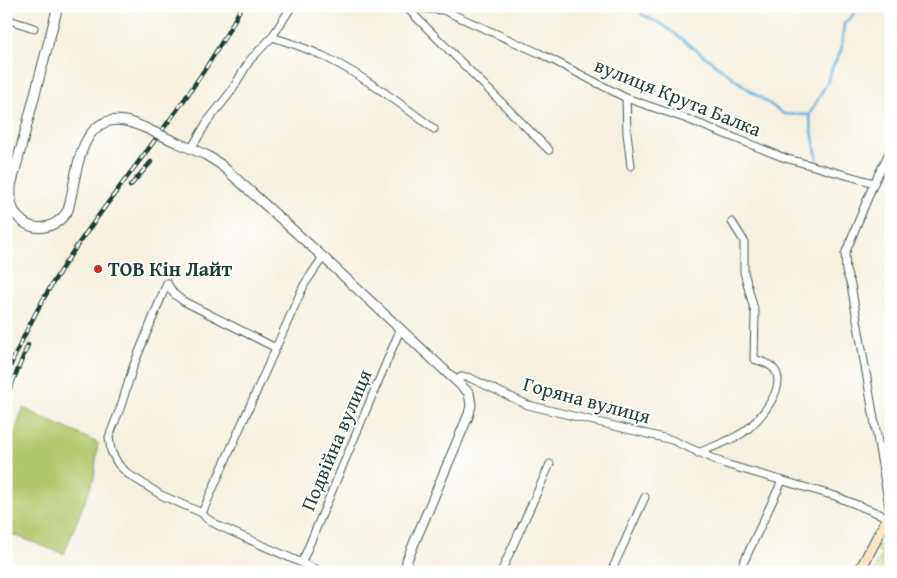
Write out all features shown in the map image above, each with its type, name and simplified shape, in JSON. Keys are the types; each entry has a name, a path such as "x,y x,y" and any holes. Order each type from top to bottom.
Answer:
{"main road":[{"path":"859,572 889,513"}],"street":[{"path":"58,6 11,186 10,197 16,214 30,226 39,228 57,224 64,218 68,210 79,156 85,142 95,129 109,122 117,121 125,121 144,128 206,155 220,164 469,393 471,398 469,414 407,560 406,572"},
{"path":"191,149 207,122 230,92 250,60 272,37 292,6"},
{"name":"вулиця Крута Балка","path":"390,6 443,10 539,53 626,98 687,119 786,158 874,183"},
{"path":"407,8 549,150"},
{"path":"6,19 34,28"},
{"path":"272,37 300,46 328,59 398,101 434,129"},
{"path":"626,98 627,133 631,166"},
{"path":"889,513 851,285 846,271 845,254 874,183 891,149"},
{"path":"698,453 746,431 773,400 778,381 776,373 771,367 754,359 755,312 744,272 744,240 732,222"},
{"path":"202,514 304,285 323,257"},
{"path":"276,348 183,301 174,294 167,282 133,367 109,437 111,451 118,464 128,474 161,495 202,514 219,526 322,572"},
{"name":"Подвійна вулиця","path":"302,562 400,330"},
{"name":"Горяна вулиця","path":"457,380 461,377 468,377 528,405 672,440 725,464 889,513"},
{"path":"501,572 550,464"},
{"path":"739,572 782,481"},
{"path":"611,572 645,497"}],"green space":[{"path":"23,408 98,443 94,478 64,554 6,532 6,460"},
{"path":"891,521 891,566 888,572 865,572 866,568 873,571 882,554 876,550"}],"waterway":[{"path":"641,14 663,25 784,114 809,115 827,83 841,51 844,24 854,14"},
{"path":"809,115 818,163"}],"railway":[{"path":"6,376 33,318 57,276 88,230 181,105 223,40 242,6"},
{"path":"130,186 151,162"},
{"path":"6,398 28,345"}],"place":[{"name":"ТОВ Кін Лайт","path":"98,269"}]}
